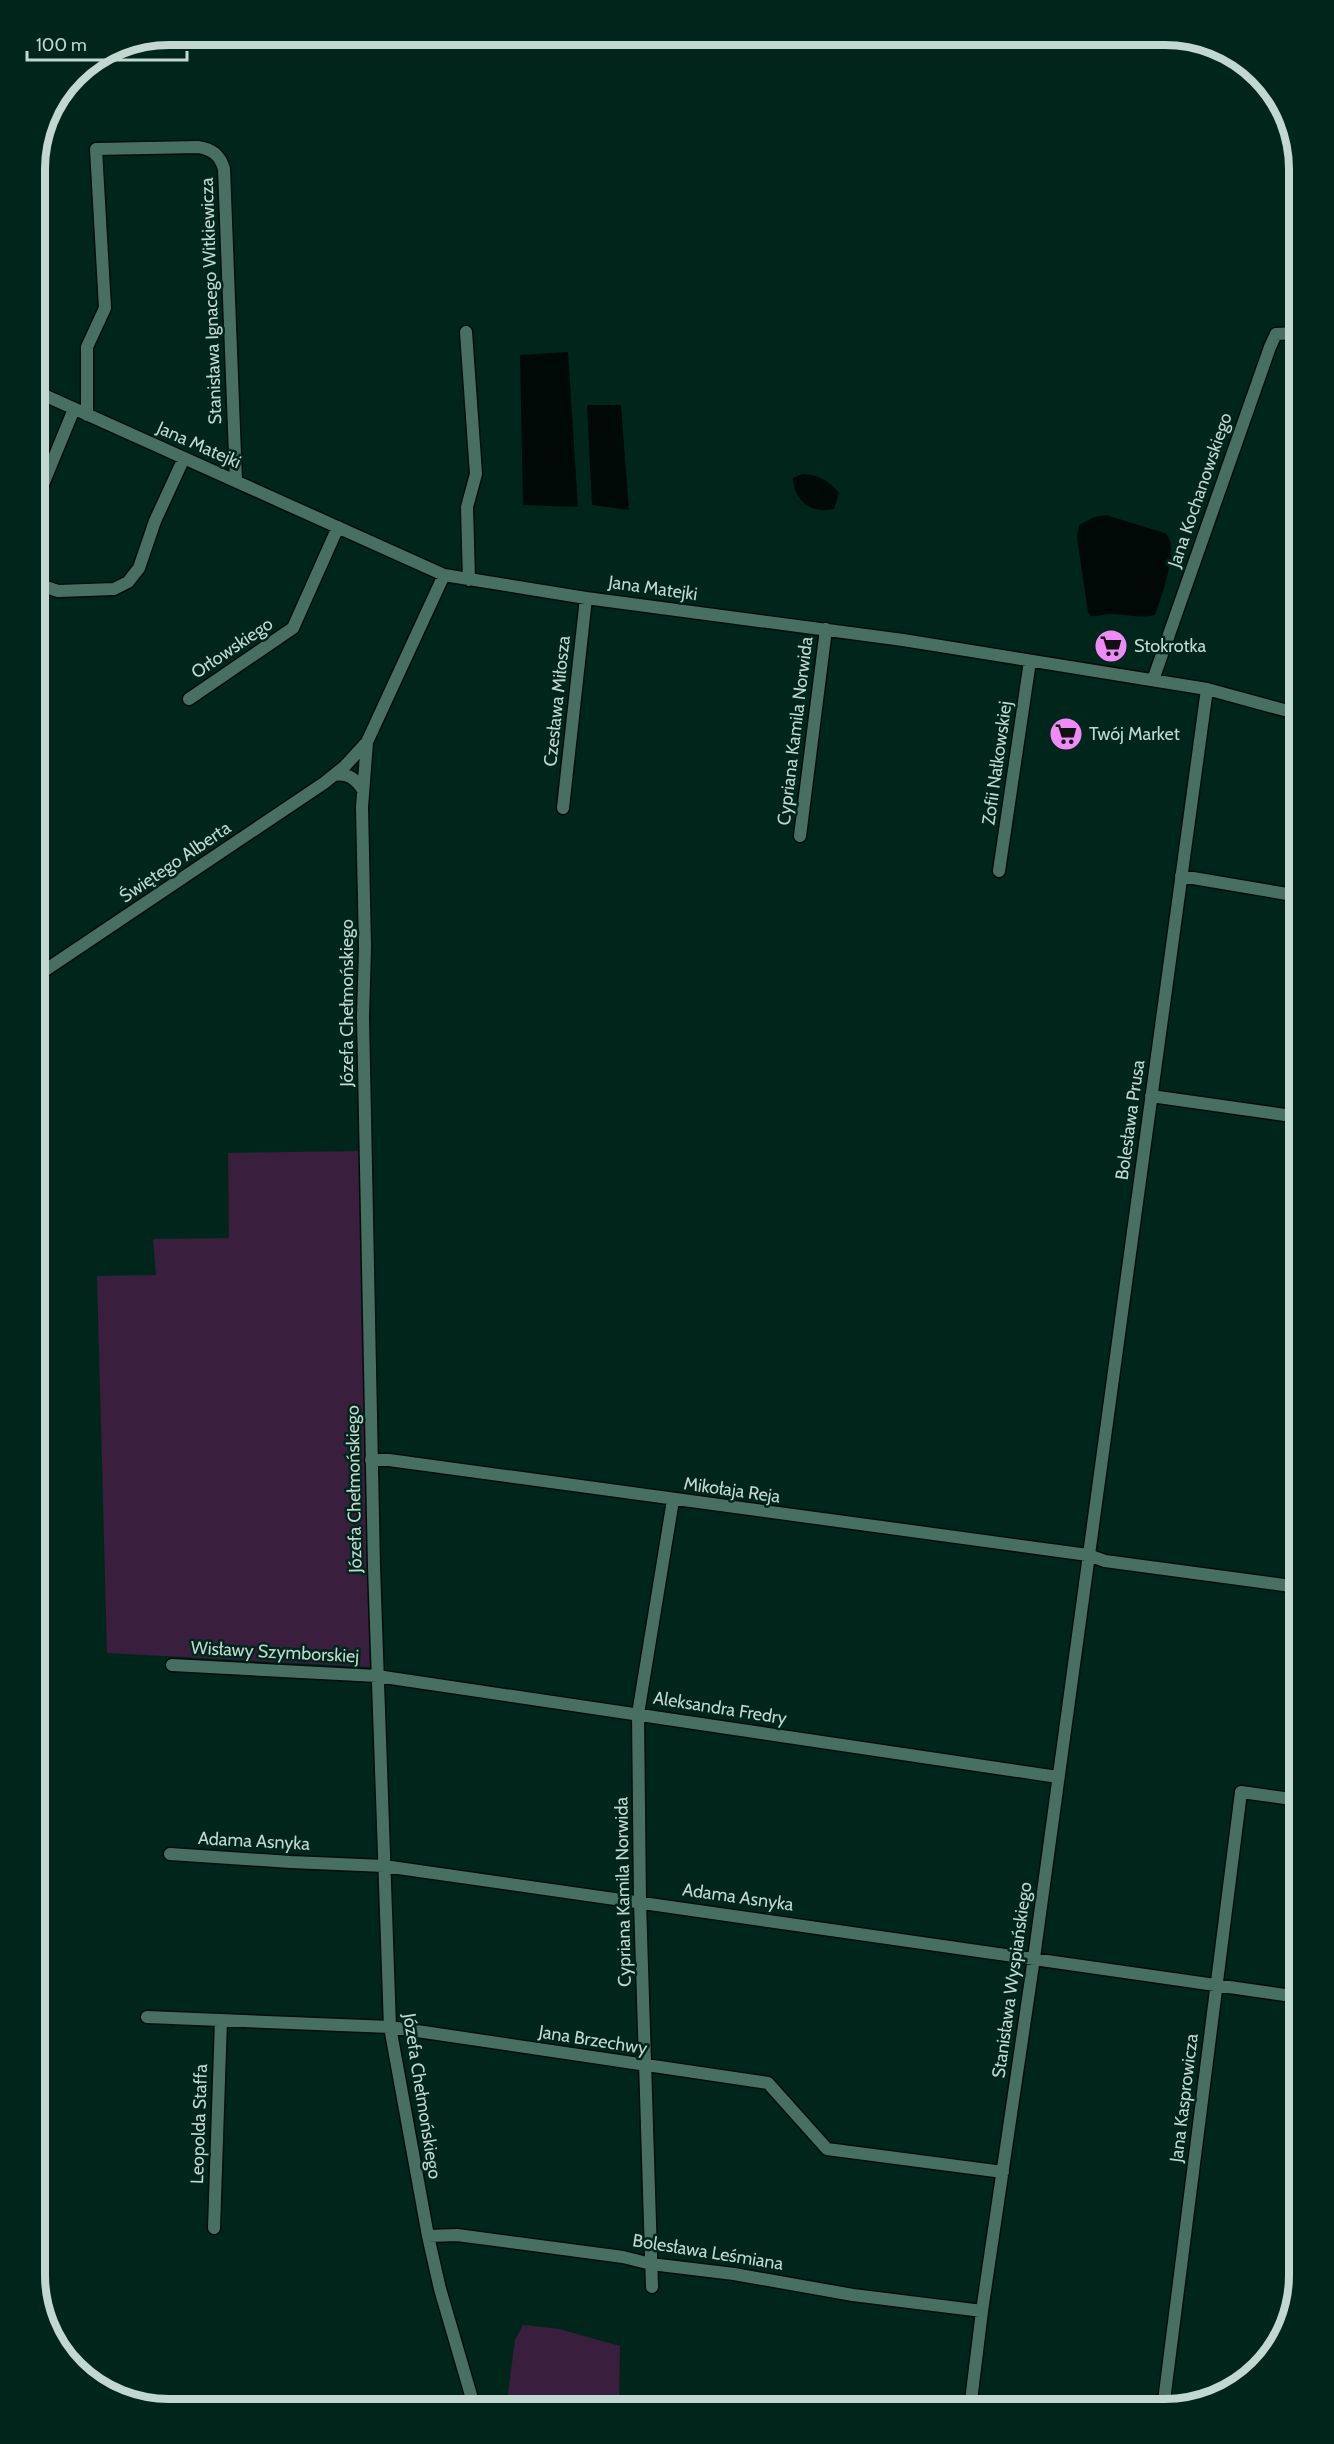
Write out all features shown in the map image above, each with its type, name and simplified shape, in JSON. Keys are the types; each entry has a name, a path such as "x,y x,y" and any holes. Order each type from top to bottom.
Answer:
{"street":[{"name":"Stanisława Ignacego Witkiewicza","path":"87,415 87,347 105,310 96,150 198,147 209,149 216,153 224,169 236,481"},
{"path":"466,332 476,474 467,507 469,580"},
{"name":"Jana Kochanowskiego","path":"1153,680 1270,346 1276,334 1289,333"},
{"name":"Jana Matejki","path":"45,396 444,575 586,598 826,629 1153,680 1207,689 1289,711"},
{"path":"45,480 74,409"},
{"path":"45,586 58,591 114,589 128,582 139,568 154,520 184,458"},
{"name":"Orłowskiego","path":"189,699 293,628 339,527"},
{"name":"Józefa Chełmońskiego","path":"444,575 367,742 363,790 365,947 363,1017 371,1460 390,2027 428,2235 440,2289 472,2399"},
{"name":"Czesława Miłosza","path":"563,808 586,598"},
{"name":"Cypriana Kamila Norwida","path":"800,836 826,629"},
{"name":"Zofii Nałkowskiej","path":"999,871 1030,661"},
{"name":"Bolesława Prusa","path":"1088,1555 1207,689"},
{"name":"Świętego Alberta","path":"45,970 334,776 367,742"},
{"path":"334,776 342,774 352,777 363,790"},
{"path":"1181,876 1289,894"},
{"path":"1151,1096 1289,1116"},
{"name":"Mikołaja Reja","path":"371,1460 1088,1555 1105,1561 1289,1586"},
{"name":"Cypriana Kamila Norwida","path":"651,2287 640,1902 638,1714 672,1500"},
{"name":"Stanisława Wyspiańskiego","path":"971,2399 1088,1555"},
{"name":"Wisławy Szymborskiej","path":"172,1665 377,1676"},
{"name":"Aleksandra Fredry","path":"377,1676 1058,1777"},
{"name":"Jana Kasprowicza","path":"1164,2399 1241,1792 1289,1799"},
{"name":"Adama Asnyka","path":"170,1854 384,1866 1289,1995"},
{"name":"Jana Brzechwy","path":"147,2017 390,2027 768,2083 827,2149 1003,2172"},
{"name":"Leopolda Staffa","path":"214,2228 221,2020"},
{"name":"Bolesława Leśmiana","path":"428,2235 469,2237 623,2257 651,2264 734,2274 853,2295 982,2311"}],"shaded area":[{"path":"568,352 578,507 523,505 520,355"},
{"path":"587,405 621,405 629,510 592,505"},
{"path":"802,474 818,477 836,489 839,493 834,509 811,508 800,499 796,493 793,478"},
{"path":"1106,515 1165,533 1169,539 1171,548 1168,572 1155,615 1091,616 1088,612 1077,538 1079,525 1094,517"},
{"path":"363,1151 372,1667 107,1653 97,1276 156,1275 153,1239 229,1238 228,1153"},
{"path":"523,2325 559,2329 620,2346 619,2399 507,2399 515,2340"}],"place":[{"name":"Stokrotka","path":"1111,646"},
{"name":"Twój Market","path":"1066,734"}]}
